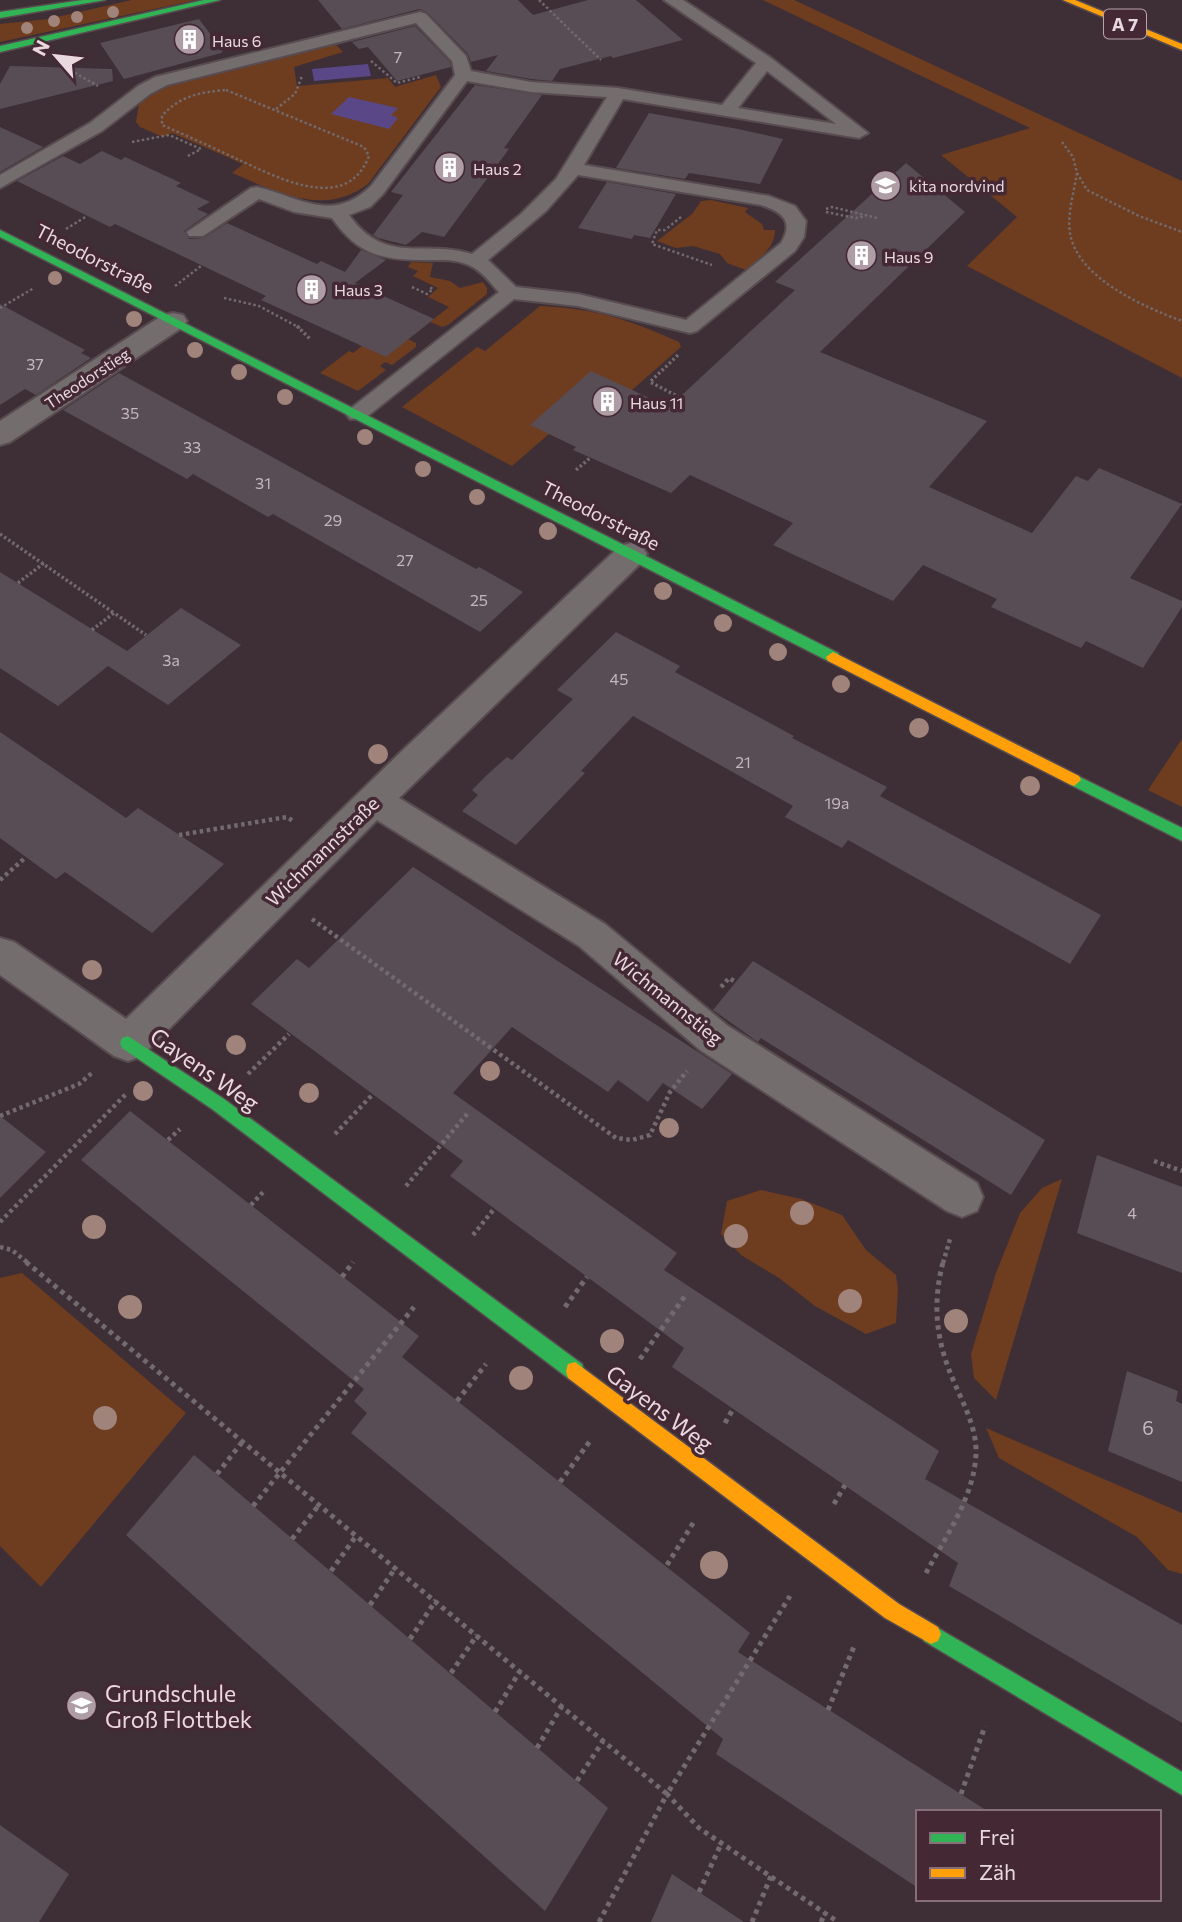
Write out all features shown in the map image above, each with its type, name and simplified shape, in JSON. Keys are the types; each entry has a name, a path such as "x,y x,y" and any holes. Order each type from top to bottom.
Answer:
{"main road":[{"path":"0,16 101,0"},
{"path":"0,49 216,0"},
{"name":"A 7","path":"1067,0 1182,47"},
{"name":"Theodorstraße","path":"0,233 1182,835"},
{"name":"Gayens Weg","path":"128,1043 218,1104 874,1598 903,1618 1182,1784"}],"street":[{"name":"Theodorstieg","path":"0,435 173,321"},
{"name":"Wichmannstraße","path":"128,1043 374,800 631,554"},
{"name":"Wichmannstieg","path":"374,800 592,935 714,1038 962,1197"},
{"path":"0,954 128,1043"}],"lane":[{"path":"463,75 531,87 618,93 859,133 765,62 672,0"},
{"path":"0,183 96,127 160,81 420,17 434,5"},
{"path":"197,232 257,192 301,208 338,213 364,203 377,190 463,75 460,60 420,17"},
{"path":"727,111 765,62"},
{"path":"475,261 542,207 558,190 618,93"},
{"path":"357,414 510,293 534,293 594,303 690,327 788,247 797,233 798,223 787,208 763,200 573,169"},
{"path":"338,213 355,235 370,246 401,253 455,256 475,261 494,275 510,293"}],"path":[{"path":"539,0 600,58"},
{"path":"369,60 397,83 437,73 463,75"},
{"path":"226,90 364,147 369,156 364,169 348,183 317,188 297,186 162,125 162,116 176,102 205,92 226,90"},
{"path":"132,142 169,135 201,149 186,158"},
{"path":"1062,142 1073,157 1077,173 1087,190 1139,216 1182,232"},
{"path":"1077,173 1070,235 1079,257 1095,274 1151,310 1182,321"},
{"path":"866,215 856,218 821,210 832,207 866,215 877,218"},
{"path":"64,230 87,216"},
{"path":"674,224 657,230 652,244 748,279"},
{"path":"224,299 246,300 304,329 311,340"},
{"path":"275,315 282,310"},
{"path":"680,397 650,382 687,348 690,327"},
{"path":"576,470 590,458"},
{"path":"0,534 146,635"},
{"path":"18,583 44,562"},
{"path":"92,630 114,613"},
{"path":"179,835 287,817 329,844"},
{"path":"0,880 26,858"},
{"path":"278,894 616,1138 631,1140 650,1135 661,1121 669,1093 714,1038"},
{"path":"729,978 736,982"},
{"path":"218,1104 289,1034"},
{"path":"0,1116 79,1084 128,1043"},
{"path":"0,1222 156,1064"},
{"path":"304,1168 373,1094"},
{"path":"375,1221 468,1113"},
{"path":"1154,1161 1182,1171"},
{"path":"903,1618 970,1485 976,1457 974,1431 944,1359 934,1307 941,1264 962,1197"},
{"path":"253,1506 494,1209"},
{"path":"0,1247 12,1250 396,1567 667,1794 699,1828 838,1922"},
{"path":"611,1400 687,1293"},
{"path":"217,1474 243,1441"},
{"path":"833,1506 845,1485"},
{"path":"292,1539 319,1505"},
{"path":"331,1571 356,1536"},
{"path":"599,1922 667,1794 816,1554"},
{"path":"370,1605 396,1567"},
{"path":"828,1710 874,1598"},
{"path":"410,1639 436,1601"},
{"path":"451,1674 477,1635"},
{"path":"495,1712 520,1671"},
{"path":"537,1748 562,1706"},
{"path":"577,1781 603,1741"},
{"path":"699,1892 721,1844"},
{"path":"752,1922 771,1876"},
{"path":"821,1922 825,1913"}],"shaded area":[{"path":"132,0 196,0 0,42 0,24 48,19"},
{"path":"763,0 794,0 1182,181 1182,378 967,266 1017,217 941,155 1030,128"},
{"path":"335,44 343,52 294,67 297,86 388,78 395,87 436,75 441,87 368,184 351,194 317,200 282,193 232,173 243,164 172,133 163,137 140,127 136,122 139,104 169,83"},
{"path":"368,64 371,76 314,81 312,69"},
{"path":"349,97 398,108 391,115 398,118 389,129 331,114"},
{"path":"711,200 748,208 745,212 762,224 764,230 775,230 769,248 746,270 727,263 720,254 693,246 676,248 657,241 692,214 701,201"},
{"path":"411,262 433,263 430,277 450,281 460,288 483,282 487,294 448,325 442,327 430,322 449,307 428,297 438,288 413,276 418,271 408,267"},
{"path":"540,306 577,309 611,316 661,334 679,342 681,347 632,390 549,434 512,466 402,407 477,347 485,351"},
{"path":"408,339 416,343 416,347 392,365 385,362 380,366 386,370 358,391 320,373 349,351 353,353 362,346"},
{"path":"1182,739 1182,807 1148,790"},
{"path":"1062,1179 996,1400 974,1378 971,1354 996,1273 1020,1213 1042,1188"},
{"path":"761,1190 801,1199 842,1215 866,1250 896,1275 896,1323 866,1334 815,1306 779,1278 741,1255 721,1234 727,1201"},
{"path":"22,1273 186,1413 41,1587 0,1546 0,1278"},
{"path":"986,1428 1182,1513 1182,1574 1168,1570 1137,1537 999,1458"}],"building":[{"path":"318,0 518,0 533,15 588,0 636,0 683,40 560,69 552,81 531,79 486,71 498,55 471,62 468,54 427,12 419,9 342,29"},
{"path":"199,19 223,51 221,53 124,79 100,43"},
{"path":"415,26 450,62 451,67 397,81 368,47 359,49 352,42"},
{"path":"10,66 112,69 113,81 0,109 0,84"},
{"name":"Haus 2","path":"475,85 542,95 504,148 509,149 444,237 422,232 406,245 373,235 403,195 391,192"},
{"path":"649,113 783,139 760,184 689,173 685,179 616,168"},
{"path":"0,127 43,147 0,172"},
{"path":"102,151 121,160 125,157 181,183 176,186 210,202 197,209 208,214 184,231 189,239 204,238 227,223 317,264 321,261 345,272 361,250 386,260 355,283 434,319 386,357 261,300 266,296 115,224 110,227 17,181 63,156 80,164"},
{"path":"906,163 965,212 820,352 987,421 929,487 1032,533 1076,476 1088,481 1099,468 1182,504 1130,578 1182,601 1182,607 1143,668 1086,641 1081,648 991,607 997,599 923,565 893,601 773,545 793,523 690,475 671,493 573,450 576,447 530,425 591,371 669,407 795,290 775,282"},
{"path":"607,182 676,194 650,238 634,235 632,239 578,228"},
{"path":"0,304 85,350 81,353 91,358 36,395 25,389 0,405"},
{"path":"119,373 476,569 479,567 523,592 480,632 273,514 268,517 193,474 187,479 63,410"},
{"path":"0,572 127,651 181,608 241,645 168,705 108,666 58,706 0,668"},
{"path":"616,632 680,666 675,672 794,736 792,738 887,787 880,796 1101,915 1070,964 848,840 842,848 785,817 793,806 633,716 581,771 585,773 516,845 462,811 478,795 472,790 507,757 512,760 573,699 557,690"},
{"path":"0,732 126,818 138,808 224,864 152,933 65,872 56,879 0,838"},
{"path":"413,867 732,1074 702,1109 663,1083 648,1102 618,1080 608,1092 512,1027 453,1093 677,1253 664,1270 939,1451 925,1479 1182,1625 1182,1723 949,1586 958,1563 672,1367 684,1348 450,1176 463,1161 251,1004 297,959 309,968"},
{"path":"753,961 1045,1140 1011,1195 761,1038 758,1042 713,1010"},
{"path":"130,1111 419,1336 402,1357 750,1633 738,1652 986,1810 916,1810 916,1887 716,1754 723,1739 351,1433 367,1413 354,1401 364,1389 81,1160"},
{"path":"0,1116 46,1152 0,1198"},
{"path":"1097,1155 1182,1187 1182,1273 1077,1233"},
{"path":"1127,1371 1178,1391 1176,1401 1182,1404 1182,1482 1108,1451"},
{"path":"194,1455 608,1808 545,1911 126,1535"},
{"path":"0,1825 69,1874 39,1922 0,1922"},
{"path":"672,1874 744,1922 651,1922"}],"traffic: fast":[{"path":"0,15 101,0"},
{"path":"0,49 216,0"},
{"path":"0,233 833,657"},
{"path":"1074,780 1182,835"},
{"path":"128,1043 218,1104 575,1371"},
{"path":"931,1634 1182,1784"}],"traffic: slow":[{"path":"1067,0 1182,47"},
{"path":"833,657 1074,780"},
{"path":"575,1371 892,1611 931,1634"}],"place":[{"name":"Haus 6","path":"189,40"},
{"name":"Haus 2","path":"450,168"},
{"name":"kita nordvind","path":"886,185"},
{"name":"Haus 9","path":"861,256"},
{"name":"Haus 3","path":"311,289"},
{"name":"Haus 11","path":"607,402"},
{"name":"Grundschule Groß Flottbek","path":"82,1706"}]}
